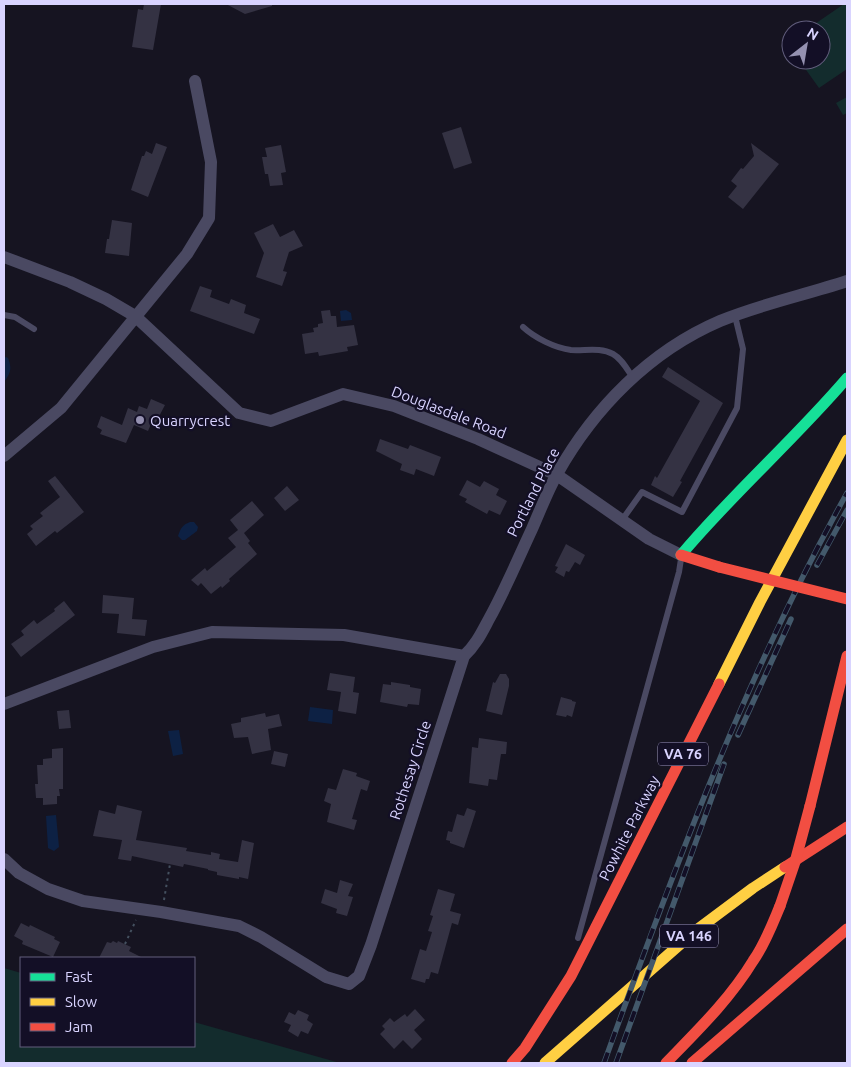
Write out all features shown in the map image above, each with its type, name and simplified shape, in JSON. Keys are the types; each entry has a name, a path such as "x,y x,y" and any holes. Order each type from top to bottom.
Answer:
{"main road":[{"path":"681,555 730,500 781,450 847,378"},
{"name":"Powhite Parkway","path":"512,1063 525,1048 572,976 760,602 847,440"},
{"name":"Douglasdale Road","path":"681,555 719,567 847,599"},
{"path":"666,1063 704,1024 741,978 763,945 780,906 795,862 847,656"},
{"name":"VA 146","path":"545,1063 694,932 753,888 847,826"},
{"path":"692,1063 847,929"}],"street":[{"path":"4,456 61,408 187,254 209,218 211,162 196,82"},
{"name":"Douglasdale Road","path":"4,257 70,282 106,299 135,316 239,413 271,421 343,394 394,406 478,439 557,475 649,539 681,555"},
{"name":"Portland Place","path":"464,656 474,647 498,603 557,475 590,423 605,404 660,356 680,342 721,321 847,281"},
{"path":"4,704 153,647 212,632 344,635 464,656"},
{"name":"Rothesay Circle","path":"4,859 19,873 48,889 83,901 239,926 261,937 326,977 349,984 359,976 372,945 464,656"}],"lane":[{"path":"4,314 34,328"},
{"path":"622,520 642,492 682,512 736,408 742,349 735,316"},
{"path":"523,327 528,332 559,347 572,350 601,350 611,353 618,357 633,378"},
{"path":"575,947 670,608 681,555"},
{"path":"553,1004 569,964"}],"path":[{"path":"161,912 170,864"},
{"path":"125,944 142,909"}],"green space":[{"path":"844,4 847,4 847,69 819,88 806,70 831,70 831,20 821,20"},
{"path":"847,97 847,113 843,115 836,103"},
{"path":"4,968 20,973 20,1047 195,1047 195,1022 340,1063 4,1063"}],"water":[{"path":"346,310 351,313 352,320 341,321 340,311"},
{"path":"4,358 8,358 10,370 4,382"},
{"path":"194,522 198,527 197,531 185,540 182,540 178,536 180,531 183,526"},
{"path":"310,707 333,710 332,724 308,721"},
{"path":"179,730 183,754 173,756 168,731"},
{"path":"56,815 59,847 54,851 48,848 46,816"}],"building":[{"path":"144,4 161,4 153,50 132,47 138,9 143,10"},
{"path":"226,4 272,4 272,6 245,14"},
{"path":"461,127 472,163 454,169 442,133"},
{"path":"156,143 167,147 148,197 131,190 142,156 144,156 146,151 152,154"},
{"path":"751,143 779,164 743,209 728,197 737,186 731,181 754,156"},
{"path":"281,145 286,172 281,173 283,185 270,186 268,174 265,174 262,157 267,157 265,148"},
{"path":"112,220 132,223 129,256 105,253"},
{"path":"273,224 280,237 294,230 303,246 289,252 283,271 287,272 282,286 256,277 264,253 254,233"},
{"path":"200,286 212,290 210,297 229,304 231,299 246,305 244,313 260,319 254,334 190,311"},
{"path":"330,310 331,316 336,316 337,327 354,325 358,345 347,347 348,351 319,356 318,352 305,354 302,334 314,332 313,328 323,323 321,311"},
{"path":"668,367 723,403 673,497 651,485 655,476 657,478 700,401 662,377"},
{"name":"Quarrycrest","path":"151,399 165,405 154,426 151,424 148,431 134,425 126,443 100,434 102,430 97,427 101,416 122,425 128,408 137,412 139,406 147,409"},
{"path":"380,439 408,449 410,445 441,457 434,476 416,469 414,475 400,470 402,464 376,451"},
{"path":"55,476 84,512 57,533 55,531 36,546 27,534 33,529 30,526 43,516 40,513 60,497 48,481"},
{"path":"467,480 480,487 484,481 499,489 496,495 507,501 500,515 489,510 487,514 465,502 467,499 459,495"},
{"path":"287,486 299,500 285,511 274,498"},
{"path":"252,501 264,515 244,533 250,541 248,543 257,554 229,579 230,581 222,588 221,586 211,594 201,583 198,586 191,580 205,568 207,571 236,547 228,538 238,530 230,520"},
{"path":"566,544 585,555 580,565 575,562 569,572 566,571 564,577 555,572 558,567 555,566"},
{"path":"103,595 134,598 132,619 147,620 145,636 117,633 119,614 102,613"},
{"path":"64,601 75,615 21,657 11,644 24,635 21,631 34,620 37,624 55,611 54,609"},
{"path":"330,673 355,677 353,692 359,693 356,714 338,711 341,692 327,690"},
{"path":"500,674 506,674 509,679 502,715 486,711 493,682 495,683"},
{"path":"391,682 421,689 419,705 408,704 407,707 380,702 383,684 391,685"},
{"path":"561,697 576,702 572,717 556,715"},
{"path":"69,710 71,728 59,729 57,711"},
{"path":"265,713 266,717 279,714 282,726 268,729 271,750 252,754 248,737 234,738 231,724 241,722 241,718"},
{"path":"479,738 507,742 506,754 501,754 497,780 489,779 488,786 469,783 472,747 478,748"},
{"path":"63,748 63,789 59,789 60,796 57,796 57,804 43,805 43,798 36,798 35,784 38,784 37,765 43,765 43,759 52,758 52,749"},
{"path":"274,751 288,754 285,767 271,764"},
{"path":"343,769 357,773 356,776 370,781 367,791 361,789 352,819 357,820 354,830 327,822 331,804 324,801 328,788 336,790"},
{"path":"117,805 142,811 136,840 187,848 186,851 211,855 211,852 220,854 219,859 238,862 242,840 254,843 248,879 217,875 217,872 208,869 184,864 183,867 132,856 131,861 118,859 122,840 93,836 99,810 115,814"},
{"path":"467,808 476,811 464,848 446,840 448,831 452,832 457,814 464,816"},
{"path":"340,880 353,884 348,896 353,897 347,916 336,913 337,909 321,903 325,889 337,893"},
{"path":"438,889 455,894 450,911 461,914 458,925 452,923 438,974 431,972 429,979 426,979 425,983 411,979 420,949 426,951 432,932 428,931 433,916 430,915"},
{"path":"21,923 29,927 30,925 55,937 54,939 60,942 53,957 22,944 23,941 14,936"},
{"path":"113,941 117,943 118,941 131,947 129,951 141,957 100,957 107,942 111,943"},
{"path":"415,1009 425,1020 414,1030 422,1039 412,1049 403,1040 394,1049 380,1034 385,1029 382,1026 390,1018 394,1022 405,1014 407,1017"},
{"path":"298,1010 309,1015 307,1020 313,1024 308,1034 301,1031 298,1037 288,1031 291,1025 284,1022 289,1012 295,1015"}],"railway":[{"path":"604,1063 685,845 744,702 810,562 847,493"},
{"path":"817,565 847,510"},
{"path":"738,735 791,619"},
{"path":"616,1063 724,764"}],"traffic: fast":[{"path":"681,555 721,510 847,378"}],"traffic: slow":[{"path":"719,684 760,602 847,440"},
{"path":"545,1063 694,932 753,888 785,867"}],"traffic: jam":[{"path":"681,555 719,567"},
{"path":"719,567 847,599"},
{"path":"810,806 847,656"},
{"path":"512,1063 525,1048 571,976 719,684"},
{"path":"780,906 795,862 810,806"},
{"path":"785,867 847,827"},
{"path":"666,1063 712,1014 744,975 765,941 780,906"},
{"path":"692,1063 847,929"}],"place":[{"name":"Quarrycrest","path":"140,420"}]}
